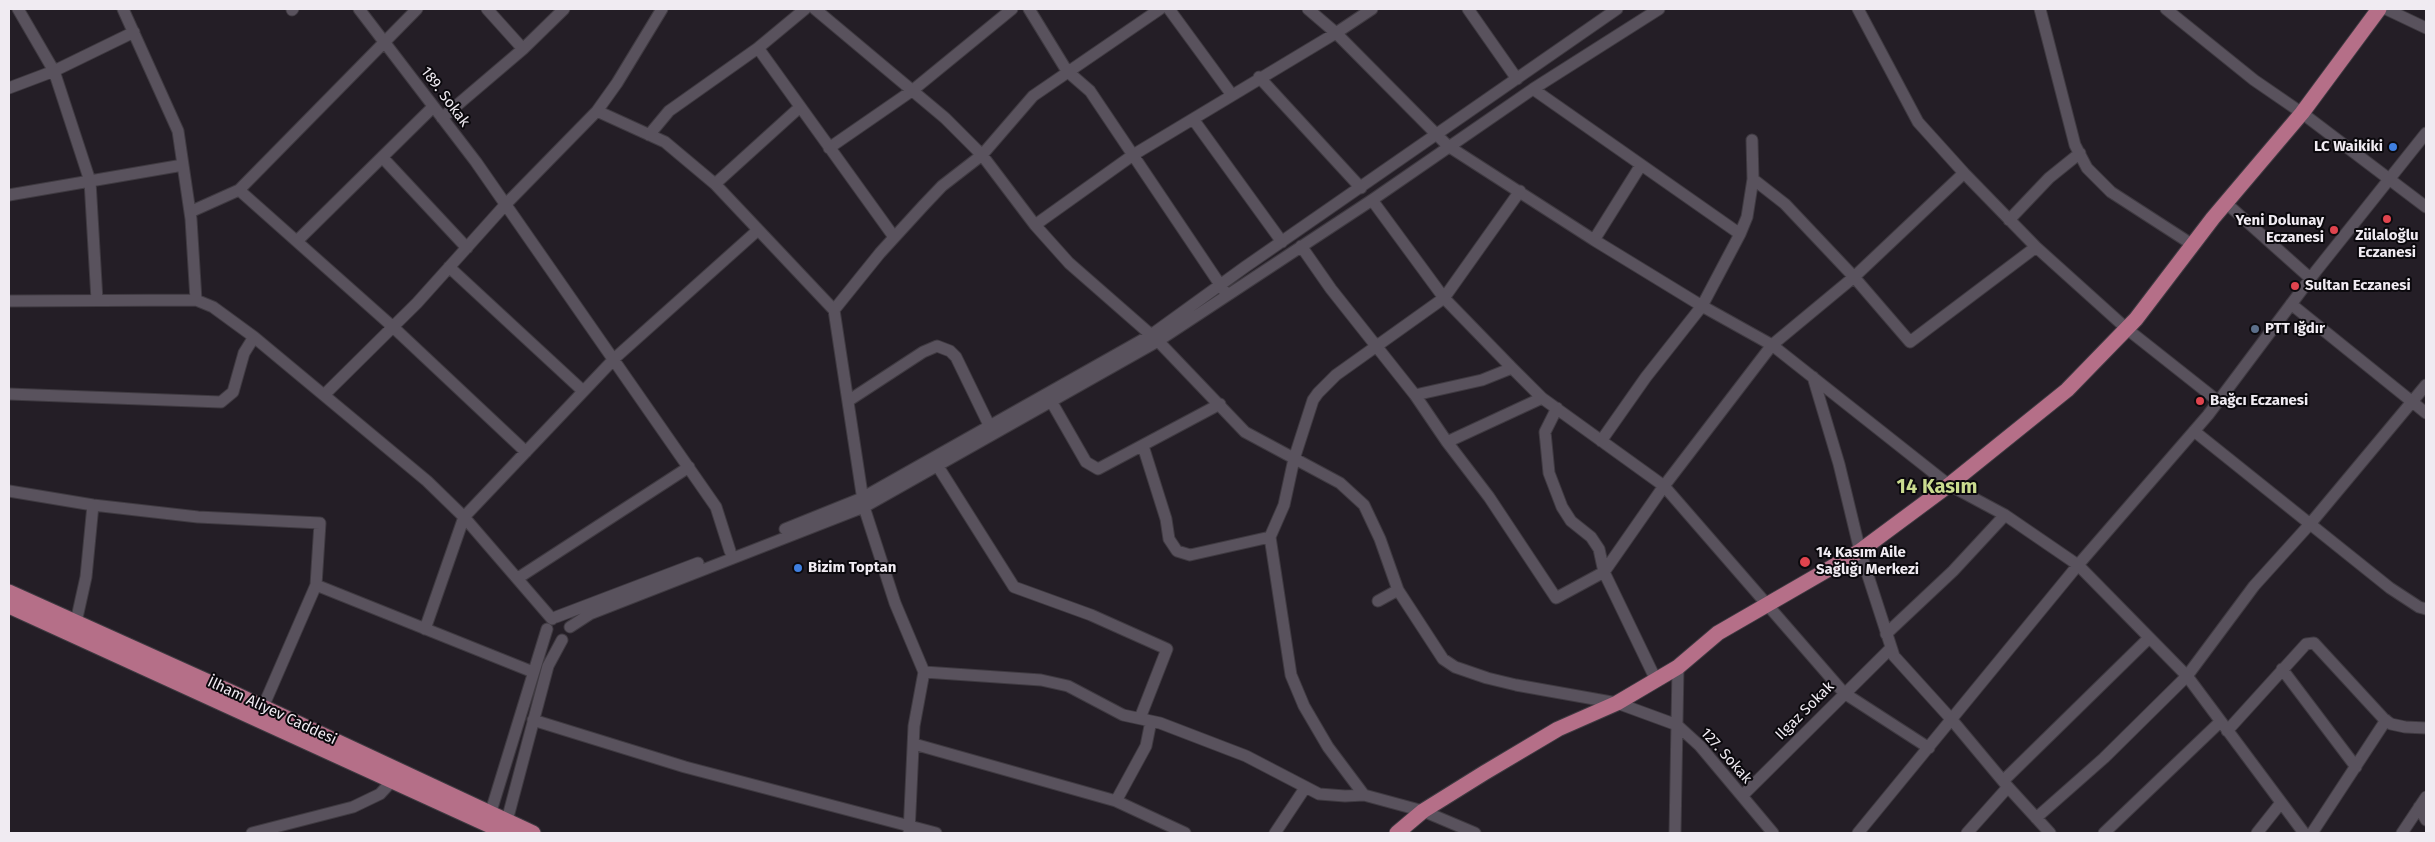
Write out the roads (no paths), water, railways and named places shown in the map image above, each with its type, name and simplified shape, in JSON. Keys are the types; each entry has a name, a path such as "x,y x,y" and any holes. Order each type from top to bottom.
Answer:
{"main road":[{"path":"1397,833 1423,811 1558,729 1617,703 1678,667 1718,633 1860,551 1949,485 2068,390 2127,329 2226,203 2302,113 2379,9"},
{"name":"İlham Aliyev Caddesi","path":"9,592 263,708 506,829 533,833"},
{"name":"İlham Aliyev Caddesi","path":"9,606 393,780 489,819"}],"street":[{"path":"18,9 54,71 90,181 97,300"},
{"path":"123,9 178,131 190,212 196,300"},
{"name":"189. Sokak","path":"359,9 434,107 615,358 716,507 730,551"},
{"path":"190,212 239,190 417,9"},
{"path":"487,9 522,49"},
{"path":"442,118 522,49 564,9"},
{"path":"324,395 393,327 505,205 598,111 662,9"},
{"path":"648,134 669,111 814,9"},
{"name":"127. Sokak","path":"814,9 914,90 945,118 982,155 1035,225 1082,276 1155,338 1245,432 1340,483 1364,505 1380,539 1398,590 1443,659 1455,667 1516,685 1617,703 1677,725 1700,746 1773,833"},
{"path":"830,148 914,90 1012,9"},
{"path":"1029,9 1067,71 1090,91 1224,290"},
{"path":"834,310 894,237 942,186 982,155 1034,96 1067,71 1160,9"},
{"path":"1169,9 1232,95"},
{"path":"1308,9 1336,33 1448,146 1594,240 1702,306 1772,345 1949,485 2005,515 2078,565 2187,676 2280,804 2304,833"},
{"path":"1035,225 1133,155 1336,33 1372,9"},
{"path":"1468,9 1516,79"},
{"path":"1224,290 1301,246 1372,200 1533,89 1658,9"},
{"path":"1858,9 1918,122 1964,173 2036,247 2127,329 2218,401"},
{"path":"2040,9 2075,145 2087,168 2112,192 2193,244"},
{"path":"2166,9 2254,80 2391,178 2426,207"},
{"path":"2386,9 2426,28"},
{"path":"570,627 590,614 863,502 937,465 1051,401 1155,338 1224,290 1282,242 1516,79 1609,10"},
{"path":"9,88 54,71 134,32"},
{"path":"758,48 894,237"},
{"path":"1260,77 1361,188"},
{"path":"1533,89 1740,234"},
{"path":"715,184 800,106"},
{"path":"298,240 434,107"},
{"path":"598,111 665,142 715,184 834,310 863,502 895,603 924,672 914,726 910,830"},
{"path":"1193,119 1282,242"},
{"path":"1858,833 2078,565 2194,432 2310,278 2426,134"},
{"path":"1602,442 1646,377 1702,306 1740,234 1747,217 1753,179 1752,140"},
{"path":"2009,220 2049,178 2080,153"},
{"path":"382,157 467,248"},
{"path":"9,195 183,164"},
{"path":"1594,240 1641,165"},
{"path":"1301,246 1331,289 1415,395 1447,442 1489,497 1556,598 1604,572 1664,486 1772,345 1854,277 1964,173"},
{"path":"1753,179 1785,204 1854,277 1910,342 2036,247"},
{"path":"239,190 298,240 526,452"},
{"path":"1364,795 1328,747 1304,706 1291,675 1270,537 1284,505 1294,459 1313,400 1318,393 1336,376 1377,345 1444,298 1520,191"},
{"path":"1372,200 1444,298 1542,398 1664,486 1844,693 1928,748"},
{"path":"2226,203 2310,278"},
{"path":"425,629 464,517 615,358 758,230"},
{"path":"449,267 583,392"},
{"path":"9,301 196,300 213,307 254,337 427,481 464,517 518,578 552,622 552,638 562,640"},
{"path":"2291,304 2426,413"},
{"path":"9,394 221,402 233,392 244,353 254,337"},
{"path":"489,819 532,672 552,622 730,551 863,502 988,425 1155,338"},
{"path":"848,400 923,352 937,346 950,351 956,357 988,425"},
{"path":"1415,395 1482,380 1512,368"},
{"path":"1813,377 1839,464 1860,551 1894,656 2050,833"},
{"path":"2036,818 2104,758 2187,676 2254,586 2310,524 2426,385"},
{"path":"1447,442 1542,398"},
{"path":"1051,401 1086,462 1091,467 1098,469 1220,404"},
{"path":"1557,408 1545,432 1549,473 1562,507 1571,521 1591,537 1599,549 1604,572 1656,680"},
{"path":"2194,432 2390,588 2426,608"},
{"path":"1143,446 1166,519 1169,539 1177,551 1190,554 1270,537"},
{"path":"937,465 1014,587 1091,615 1167,649 1146,720 1146,746 1116,801"},
{"path":"518,578 689,467"},
{"path":"9,491 93,505 198,517 320,523 316,585 263,708"},
{"path":"76,622 86,577 93,505"},
{"path":"1886,634 1953,571 2005,515"},
{"path":"316,585 532,672"},
{"path":"1378,601 1398,590"},
{"path":"506,829 548,666 562,640 569,634 570,627 564,618 552,622"},
{"path":"1967,833 2005,784 2149,638"},
{"path":"2104,833 2223,726 2306,644 2314,643 2386,720 2405,727 2426,728"},
{"name":"Ilgaz Sokak","path":"1742,796 1891,648"},
{"path":"1675,833 1678,667"},
{"path":"2282,669 2356,767"},
{"path":"924,672 1053,682 1068,686 1123,715 1146,720 1246,756 1319,794 1364,795 1423,811 1475,833"},
{"path":"533,720 685,767 910,830 936,833"},
{"path":"2312,833 2386,720"},
{"path":"914,744 1116,801 1185,833"},
{"path":"252,833 353,807 380,794 393,780"},
{"path":"1275,833 1305,788"},
{"path":"2402,833 2426,797"},
{"path":"2257,833 2280,804"},
{"path":"2418,808 2426,820"}],"place":[{"name":"LC Waikiki","path":"2393,147"},
{"name":"Zülaloğlu Eczanesi","path":"2387,219"},
{"name":"Yeni Dolunay Eczanesi","path":"2334,230"},
{"name":"Sultan Eczanesi","path":"2295,286"},
{"name":"PTT Iğdır","path":"2255,329"},
{"name":"Bağcı Eczanesi","path":"2200,401"},
{"name":"14 Kasım Aile Sağlığı Merkezi","path":"1805,562"},
{"name":"Bizim Toptan","path":"798,568"}],"district":[{"name":"14 Kasım","path":"1937,487"}]}
